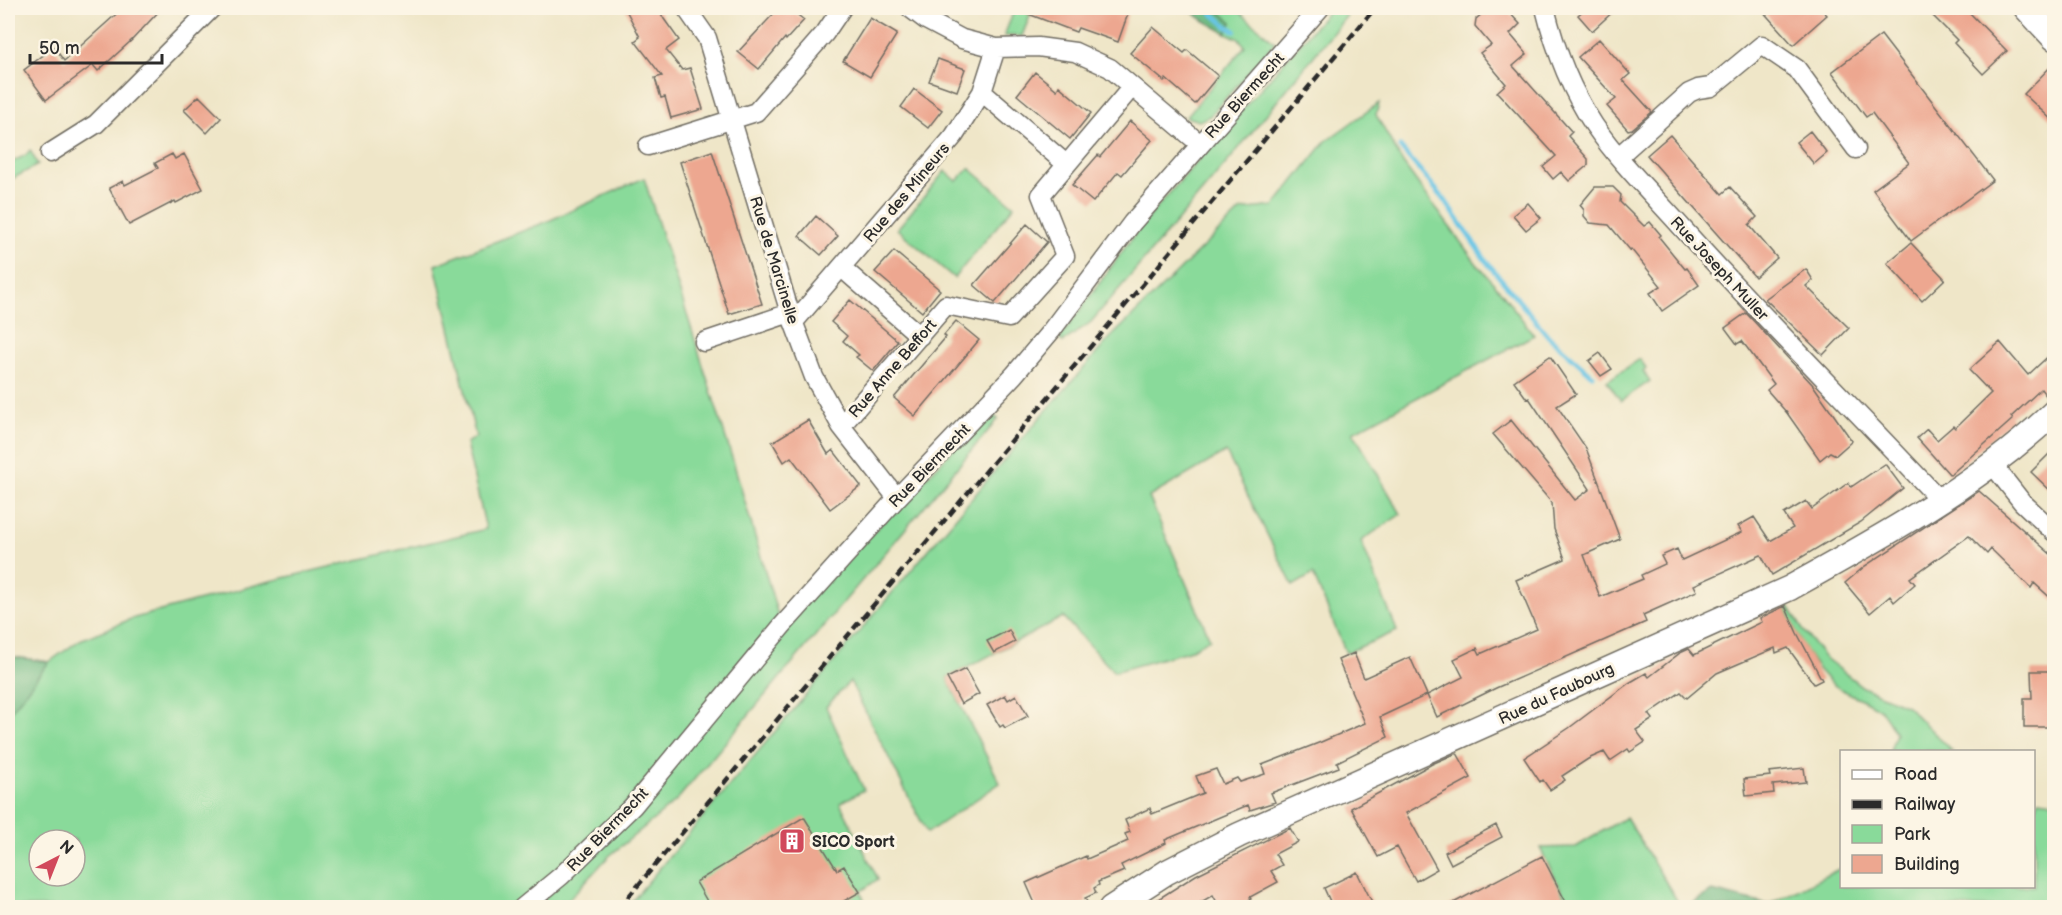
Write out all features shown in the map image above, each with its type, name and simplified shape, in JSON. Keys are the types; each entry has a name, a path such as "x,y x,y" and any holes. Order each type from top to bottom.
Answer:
{"main road":[{"path":"2026,8 2055,38"},
{"name":"Rue du Faubourg","path":"1112,908 1167,872 1239,835 1790,588 1865,546 1993,465 2022,443 2055,412"}],"street":[{"path":"50,153 96,124 212,8"},
{"name":"Rue de Marcinelle","path":"686,8 707,38 792,318 814,377 841,426 897,498"},
{"path":"648,146 756,112 825,33 842,8"},
{"path":"910,8 926,20 962,39 996,48 1038,47 1075,52 1110,68 1200,144"},
{"name":"Rue Biermecht","path":"522,908 568,870 633,806 782,626 897,498 1014,375 1051,331 1132,223 1320,8"},
{"name":"Rue Joseph Muller","path":"1545,8 1553,39 1570,83 1594,125 1735,286 1940,500"},
{"path":"1619,156 1689,93 1698,88 1711,87 1762,45 1797,69 1856,150"},
{"name":"Rue des Mineurs","path":"792,318 842,268 954,135 982,92 996,48"},
{"name":"Rue Anne Beffort","path":"841,426 946,305 1009,318 1065,256 1041,195 1132,87"},
{"path":"982,92 1066,164"},
{"path":"842,268 920,336"},
{"path":"704,342 792,318"},
{"path":"1993,465 2022,502 2055,532"}],"green space":[{"path":"1015,8 1033,8 1022,36 1004,36"},
{"path":"1187,8 1215,8 1232,22 1226,33"},
{"path":"1215,8 1235,8 1275,42 1210,116 1199,121 1186,117 1245,46 1239,39 1226,33 1231,22"},
{"path":"1331,8 1353,8 1230,159 1091,322 1063,342 1059,339 1140,227"},
{"path":"1379,103 1376,115 1403,163 1476,263 1534,335 1353,432 1401,514 1361,541 1397,631 1346,653 1313,574 1293,586 1226,452 1149,497 1210,639 1188,651 1114,672 1063,617 947,678 1000,783 927,833 850,681 826,707 864,790 840,803 878,879 860,892 868,907 626,908 1038,420 1110,338 1241,210 1274,206 1326,141"},
{"path":"30,150 38,165 8,181 8,164 26,155"},
{"path":"969,168 1014,206 954,278 897,229 945,171 957,181"},
{"path":"644,178 734,464 779,619 596,840 517,907 8,907 8,656 49,662 80,640 131,619 263,583 486,529 466,443 476,437 435,265 546,222"},
{"path":"1640,359 1646,368 1643,371 1650,381 1621,401 1607,381"},
{"path":"990,412 998,419 676,801 608,857 562,907 522,908 561,876 782,626"},
{"path":"1788,605 1803,630 1824,657 1863,687 1907,706 1951,750 1890,750 1896,733 1882,712 1834,685 1825,677 1799,638 1785,606"},
{"path":"8,656 49,662 8,715"},
{"path":"2039,800 2054,802 2054,907 1762,908 1840,869 1840,888 2035,888 2035,810"},
{"path":"1626,817 1681,907 1570,907 1540,848 1576,847"},
{"path":"1712,891 1769,905 1762,908 1686,907"}],"building":[{"path":"123,8 162,8 98,71 93,65 46,100 24,70 54,47 64,61"},
{"path":"625,8 658,8 679,40 666,50 682,70 690,68 703,109 671,118 665,97 661,98 655,78 662,76 635,41 640,37"},
{"path":"779,8 789,8 804,20 786,40 785,38 759,69 738,52"},
{"path":"1015,8 1130,8 1118,42 1078,28 1076,32"},
{"path":"1489,8 1505,8 1520,24 1510,34 1527,54 1513,66 1572,132 1568,136 1588,159 1588,165 1569,181 1561,172 1553,179 1543,167 1556,156 1497,92 1506,84 1480,53 1491,45 1475,26 1476,19"},
{"path":"1586,8 1617,8 1592,31 1578,15"},
{"path":"1760,8 1820,8 1827,15 1793,45"},
{"path":"1925,8 1965,8 2007,51 1983,74 1954,43 1957,40"},
{"path":"870,18 897,34 870,77 843,61"},
{"path":"1153,27 1184,53 1187,50 1218,76 1195,104 1130,53"},
{"path":"1881,35 1993,180 1911,241 1873,190 1909,163 1872,113 1866,117 1832,72"},
{"path":"1599,39 1630,74 1623,80 1652,112 1632,129 1628,130 1607,106 1616,99 1578,57"},
{"path":"938,59 965,69 957,91 929,81"},
{"path":"2055,62 2055,123 2024,94"},
{"path":"1035,72 1057,90 1059,86 1091,113 1070,139 1017,95"},
{"path":"914,89 942,110 928,128 901,107"},
{"path":"199,96 221,118 207,133 184,110"},
{"path":"1130,121 1152,140 1122,175 1118,172 1093,202 1072,185 1098,155 1100,157"},
{"path":"1810,131 1827,153 1814,164 1796,142"},
{"path":"1670,135 1722,194 1730,187 1757,217 1749,225 1777,258 1755,277 1647,155"},
{"path":"712,151 762,304 729,314 680,162"},
{"path":"172,154 175,159 184,154 203,189 129,225 109,188 123,181 125,185 158,168 155,163"},
{"path":"1595,187 1613,187 1621,195 1620,202 1644,226 1650,222 1661,235 1659,237 1699,285 1662,311 1650,293 1661,286 1631,249 1609,225 1590,223 1584,216 1584,210 1580,205"},
{"path":"1528,203 1541,218 1526,230 1513,215"},
{"path":"816,216 838,236 821,255 799,236"},
{"path":"1027,224 1047,242 995,303 974,285"},
{"path":"1911,243 1945,279 1922,301 1887,263"},
{"path":"894,251 940,290 922,312 875,272"},
{"path":"1806,269 1813,280 1806,286 1849,328 1823,355 1765,299"},
{"path":"850,300 898,341 873,371 856,357 859,355 843,341 847,336 831,322"},
{"path":"1746,313 1813,385 1852,441 1836,455 1830,452 1820,460 1787,413 1767,390 1774,384 1742,341 1737,344 1725,328"},
{"path":"956,321 979,340 915,416 894,398 946,337 944,335"},
{"path":"2000,342 2028,375 2055,350 2055,390 2047,397 2041,389 2011,417 2013,419 1950,475 1917,438 1927,429 1937,440 1953,426 1955,428 1991,393 1969,370"},
{"path":"1600,353 1612,369 1601,376 1589,361"},
{"path":"1550,356 1576,394 1557,406 1586,448 1620,539 1584,555 1600,597 1643,579 1641,575 1665,564 1661,556 1677,549 1682,560 1742,532 1738,526 1754,517 1770,541 1793,528 1784,514 1806,501 1812,509 1848,483 1851,487 1885,464 1903,488 1861,522 1772,575 1761,555 1694,585 1697,591 1643,615 1646,622 1496,688 1437,717 1427,695 1463,677 1454,659 1477,648 1480,654 1537,629 1516,580 1565,559 1554,529 1552,503 1493,434 1511,420 1575,500 1590,489 1529,398 1527,399 1514,381"},
{"path":"808,420 828,454 833,450 861,486 830,509 791,457 784,462 772,442"},
{"path":"2055,448 2055,495 2031,472"},
{"path":"1979,491 2055,558 2055,602 2034,583 2031,588 1991,549 1987,554 1969,536 1910,578 1915,584 1894,602 1890,596 1870,613 1845,583 1865,566"},
{"path":"1785,606 1822,680 1814,684 1788,648 1776,653 1775,648 1717,673 1687,698 1681,692 1649,714 1653,719 1636,730 1645,742 1630,752 1628,749 1610,761 1604,752 1588,759 1562,776 1565,780 1550,790 1543,780 1540,782 1524,758 1629,683 1646,673 1649,677 1680,653 1689,649 1694,655 1762,622 1760,618"},
{"path":"1009,630 1015,642 994,653 987,641"},
{"path":"1354,653 1364,678 1410,657 1427,695 1380,717 1388,737 1337,762 1339,767 1271,793 1275,802 1250,810 1248,805 1165,840 1166,843 1121,865 1124,871 1098,882 1099,885 1094,888 1096,893 1085,898 1087,902 1074,908 1037,908 1026,883 1086,856 1087,859 1128,841 1125,834 1130,832 1125,820 1150,808 1152,814 1203,793 1196,776 1216,769 1223,784 1237,778 1240,782 1265,774 1262,765 1365,723 1338,660"},
{"path":"965,669 979,694 961,704 947,678"},
{"path":"2031,671 2055,671 2055,727 2024,727 2024,698 2032,698"},
{"path":"1005,695 1008,700 1016,695 1028,716 1005,728 1003,725 1000,727 987,705"},
{"path":"1457,753 1471,778 1406,813 1437,869 1416,881 1397,847 1378,857 1351,808"},
{"path":"1804,768 1806,782 1773,785 1774,793 1746,796 1744,779 1770,776 1769,772"},
{"name":"SICO Sport","path":"804,817 837,870 844,866 860,892 842,902 845,908 711,908 696,882"},
{"path":"1496,825 1502,837 1451,864 1445,852"},
{"path":"1290,828 1298,842 1275,854 1282,865 1271,871 1278,882 1235,908 1220,908 1213,895 1191,908 1144,908 1196,875"},
{"path":"1542,856 1569,908 1444,908"},
{"path":"1357,872 1375,908 1333,908 1324,888"}],"waterway":[{"path":"1206,8 1235,31"},
{"path":"1400,147 1444,199 1486,261 1549,337 1592,375"}],"railway":[{"path":"619,908 1375,8"}],"place":[{"name":"SICO Sport","path":"792,841"}]}
